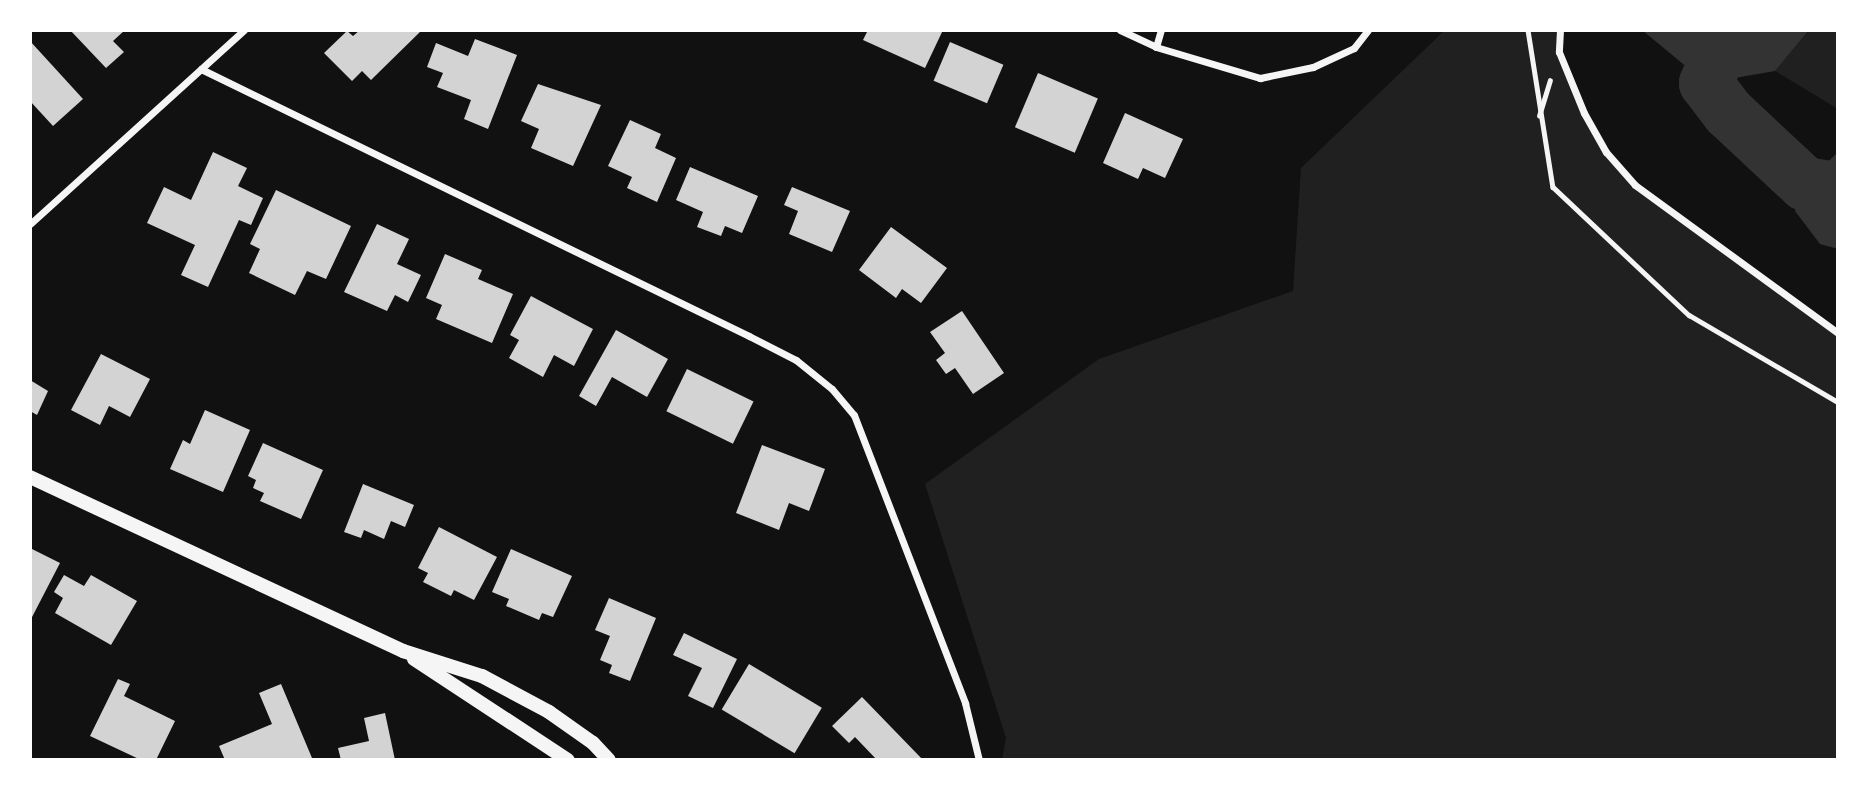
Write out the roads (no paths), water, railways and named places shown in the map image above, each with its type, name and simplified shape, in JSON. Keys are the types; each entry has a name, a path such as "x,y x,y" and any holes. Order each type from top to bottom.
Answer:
{"main road":[{"path":"30,477 402,651 482,676 549,712 593,743 609,760"},
{"path":"402,651 568,760"}],"street":[{"path":"30,224 244,30"},
{"path":"1120,30 1156,47 1260,78 1313,67 1354,48 1368,30"},
{"path":"1156,47 1161,30"},
{"path":"1560,30 1559,52 1584,113 1606,152 1635,185 1838,334"},
{"path":"201,69 749,335 796,360 832,389 854,415 872,459 965,702 979,760"}],"waterway":[{"path":"1729,30 1706,83 1729,113 1805,184 1838,189"}]}
